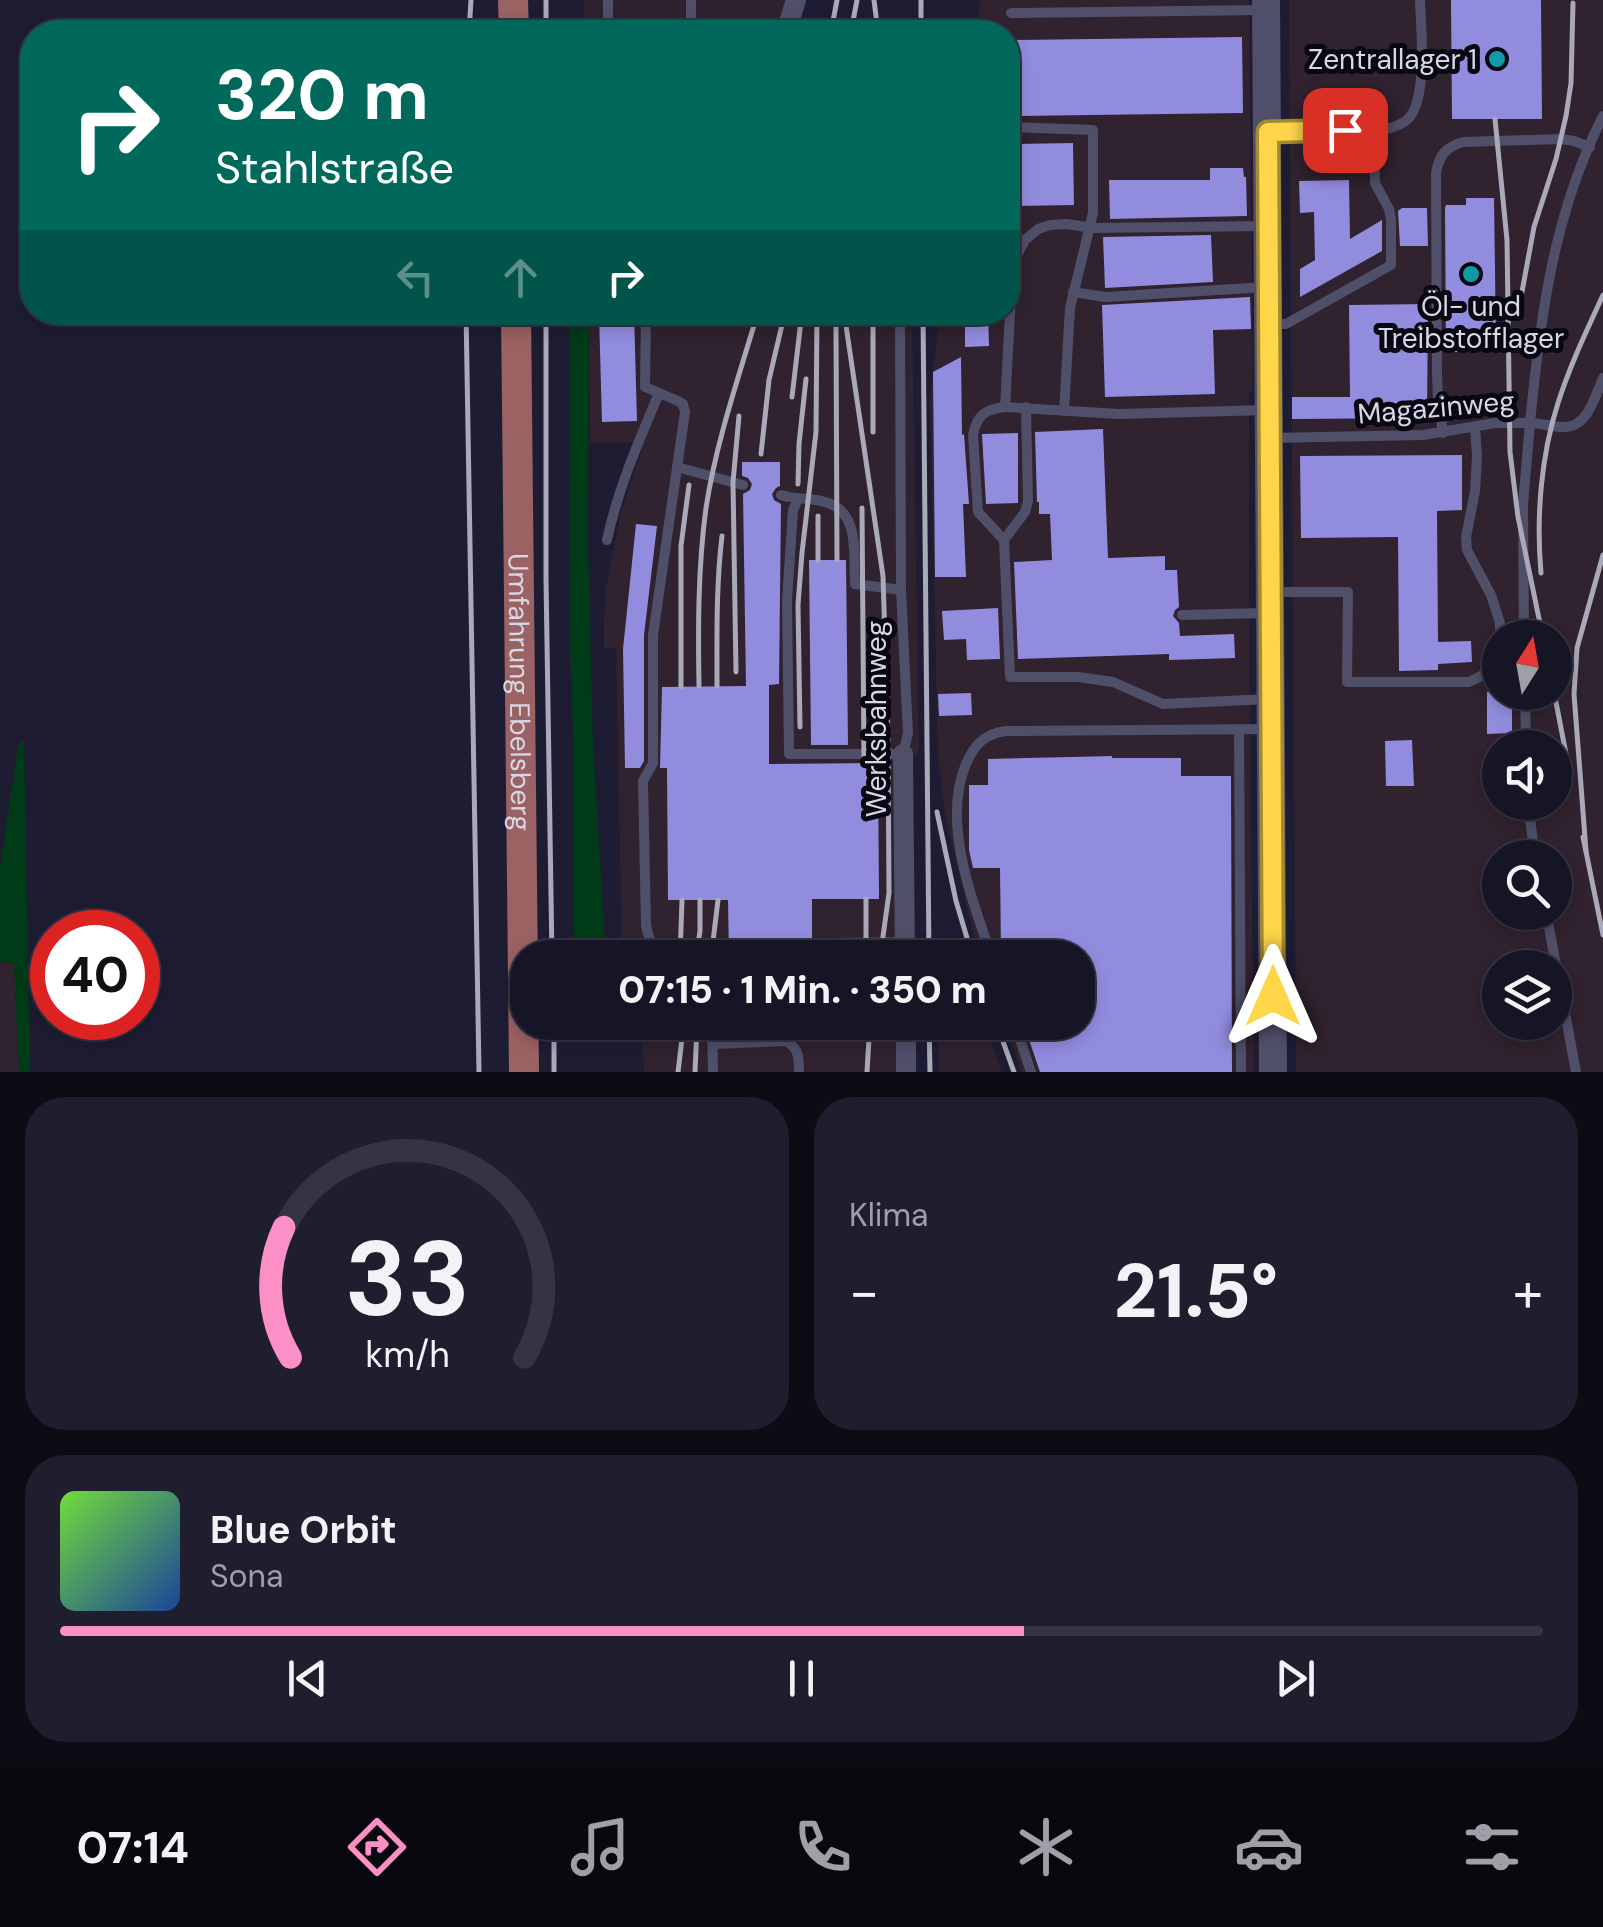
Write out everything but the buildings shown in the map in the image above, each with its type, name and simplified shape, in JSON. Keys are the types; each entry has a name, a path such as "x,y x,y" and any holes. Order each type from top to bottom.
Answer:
{"main road":[{"name":"Umfahrung Ebelsberg","path":"516,325 524,1072"}],"street":[{"path":"1266,5 1273,1072"},
{"name":"Werksbahnweg","path":"903,754 905,940"},
{"path":"906,1040 906,1072"}],"lane":[{"path":"1268,132 1387,129 1410,117 1421,95 1420,0"},
{"path":"1011,13 1266,5"},
{"name":"Magazinweg","path":"1270,438 1423,436 1530,422 1554,251 1603,116"},
{"path":"1020,127 1093,130 1092,228 1070,308 1064,411"},
{"path":"1269,324 1286,324 1391,265 1392,219 1375,183 1374,129"},
{"path":"1443,433 1437,373 1438,161 1443,152 1463,142 1560,139 1590,147"},
{"path":"1020,250 1038,229 1050,224 1092,228 1268,226"},
{"path":"1073,292 1104,297 1268,287"},
{"path":"646,325 646,387 683,404 685,412 653,636 652,763 643,780 649,940"},
{"path":"900,325 902,590"},
{"path":"1005,407 1009,325"},
{"path":"1524,620 1523,504 1530,422 1574,426 1589,410 1603,378"},
{"path":"607,540 626,472 659,393"},
{"path":"1026,407 1028,501 1026,512 1004,540 1010,677 1078,677 1113,682 1163,704 1271,699"},
{"path":"1004,540 978,512 973,436 975,424 990,409 1026,407 1119,414 1269,410"},
{"path":"1475,427 1478,456 1467,550 1492,596 1499,620"},
{"path":"677,468 742,485"},
{"path":"780,495 798,500 792,510 787,600 788,754 903,754"},
{"name":"Werksbahnweg","path":"798,500 822,501 846,512 851,523 855,584 902,590 908,734 903,754"},
{"path":"1182,615 1348,592 1347,682 1468,682 1482,676"},
{"path":"1239,729 1241,1072"},
{"path":"986,940 962,862 957,819 963,772 981,740 992,733 1006,732 1272,729"},
{"path":"1549,930 1576,1072"},
{"path":"713,1040 713,1072"},
{"path":"1020,1040 1031,1072"},
{"path":"713,1044 786,1041 794,1046 799,1057 799,1072"}],"shaded area":[{"path":"584,0 787,0 780,20 585,20"},
{"path":"981,0 1249,0 1253,389 1249,393 1249,657 1254,1072 1022,1072 1010,1040 1095,1040 1095,940 975,940 945,815 938,753 930,401 939,325 1020,325 1020,20 977,20"},
{"path":"1289,0 1603,0 1603,1072 1296,1072"},
{"path":"589,325 912,325 919,752 894,774 896,940 622,940 616,648 604,648 604,622 606,588 620,515 644,442 590,443"},
{"path":"0,961 14,963 19,1072 0,1072"},
{"path":"643,1040 897,1040 898,1072 644,1072"},
{"path":"939,1040 990,1040 1002,1072 939,1072"}],"green space":[{"path":"570,325 589,325 588,545 593,745 605,940 574,940 569,600"},
{"path":"24,739 30,1072 19,1072 14,964 0,961 0,868 18,747"}],"railway":[{"path":"470,20 471,0"},
{"path":"546,0 546,20"},
{"path":"833,20 837,0"},
{"path":"853,20 857,0"},
{"path":"874,0 876,20"},
{"path":"921,0 921,20"},
{"path":"1519,308 1534,227 1566,116 1573,3"},
{"path":"1495,119 1507,240 1510,452 1518,517 1539,620"},
{"path":"1541,573 1539,530 1547,444 1568,375 1603,295"},
{"path":"466,325 479,1072"},
{"path":"546,325 552,940"},
{"path":"699,686 699,597 706,508 722,434 754,325"},
{"path":"761,454 769,380 782,325"},
{"path":"792,397 800,325"},
{"path":"800,727 798,605 816,432 817,325"},
{"path":"846,325 883,576 889,893 882,940"},
{"path":"873,325 873,432"},
{"path":"923,325 929,940"},
{"path":"836,327 837,560"},
{"path":"798,484 806,379"},
{"path":"736,672 733,482 739,416"},
{"path":"681,687 681,546 689,485"},
{"path":"862,508 864,763"},
{"path":"818,516 818,560"},
{"path":"717,686 722,536"},
{"path":"1586,851 1574,694 1577,648 1603,555"},
{"path":"1557,710 1561,730"},
{"path":"937,812 968,940"},
{"path":"1583,837 1603,935"},
{"path":"866,899 866,940"},
{"path":"681,940 682,900"},
{"path":"699,940 700,900"},
{"path":"713,940 718,900"},
{"path":"554,1040 554,1072"},
{"path":"678,1072 682,1040"},
{"path":"695,1072 696,1040"},
{"path":"867,1072 869,1040"},
{"path":"929,1040 930,1072"},
{"path":"1002,1040 1014,1072"}],"place":[{"name":"Zentrallager 1","path":"1497,59"},
{"name":"Öl- und Treibstofflager","path":"1471,274"}],"route":[{"path":"1273,996 1268,132 1345,130"}]}
